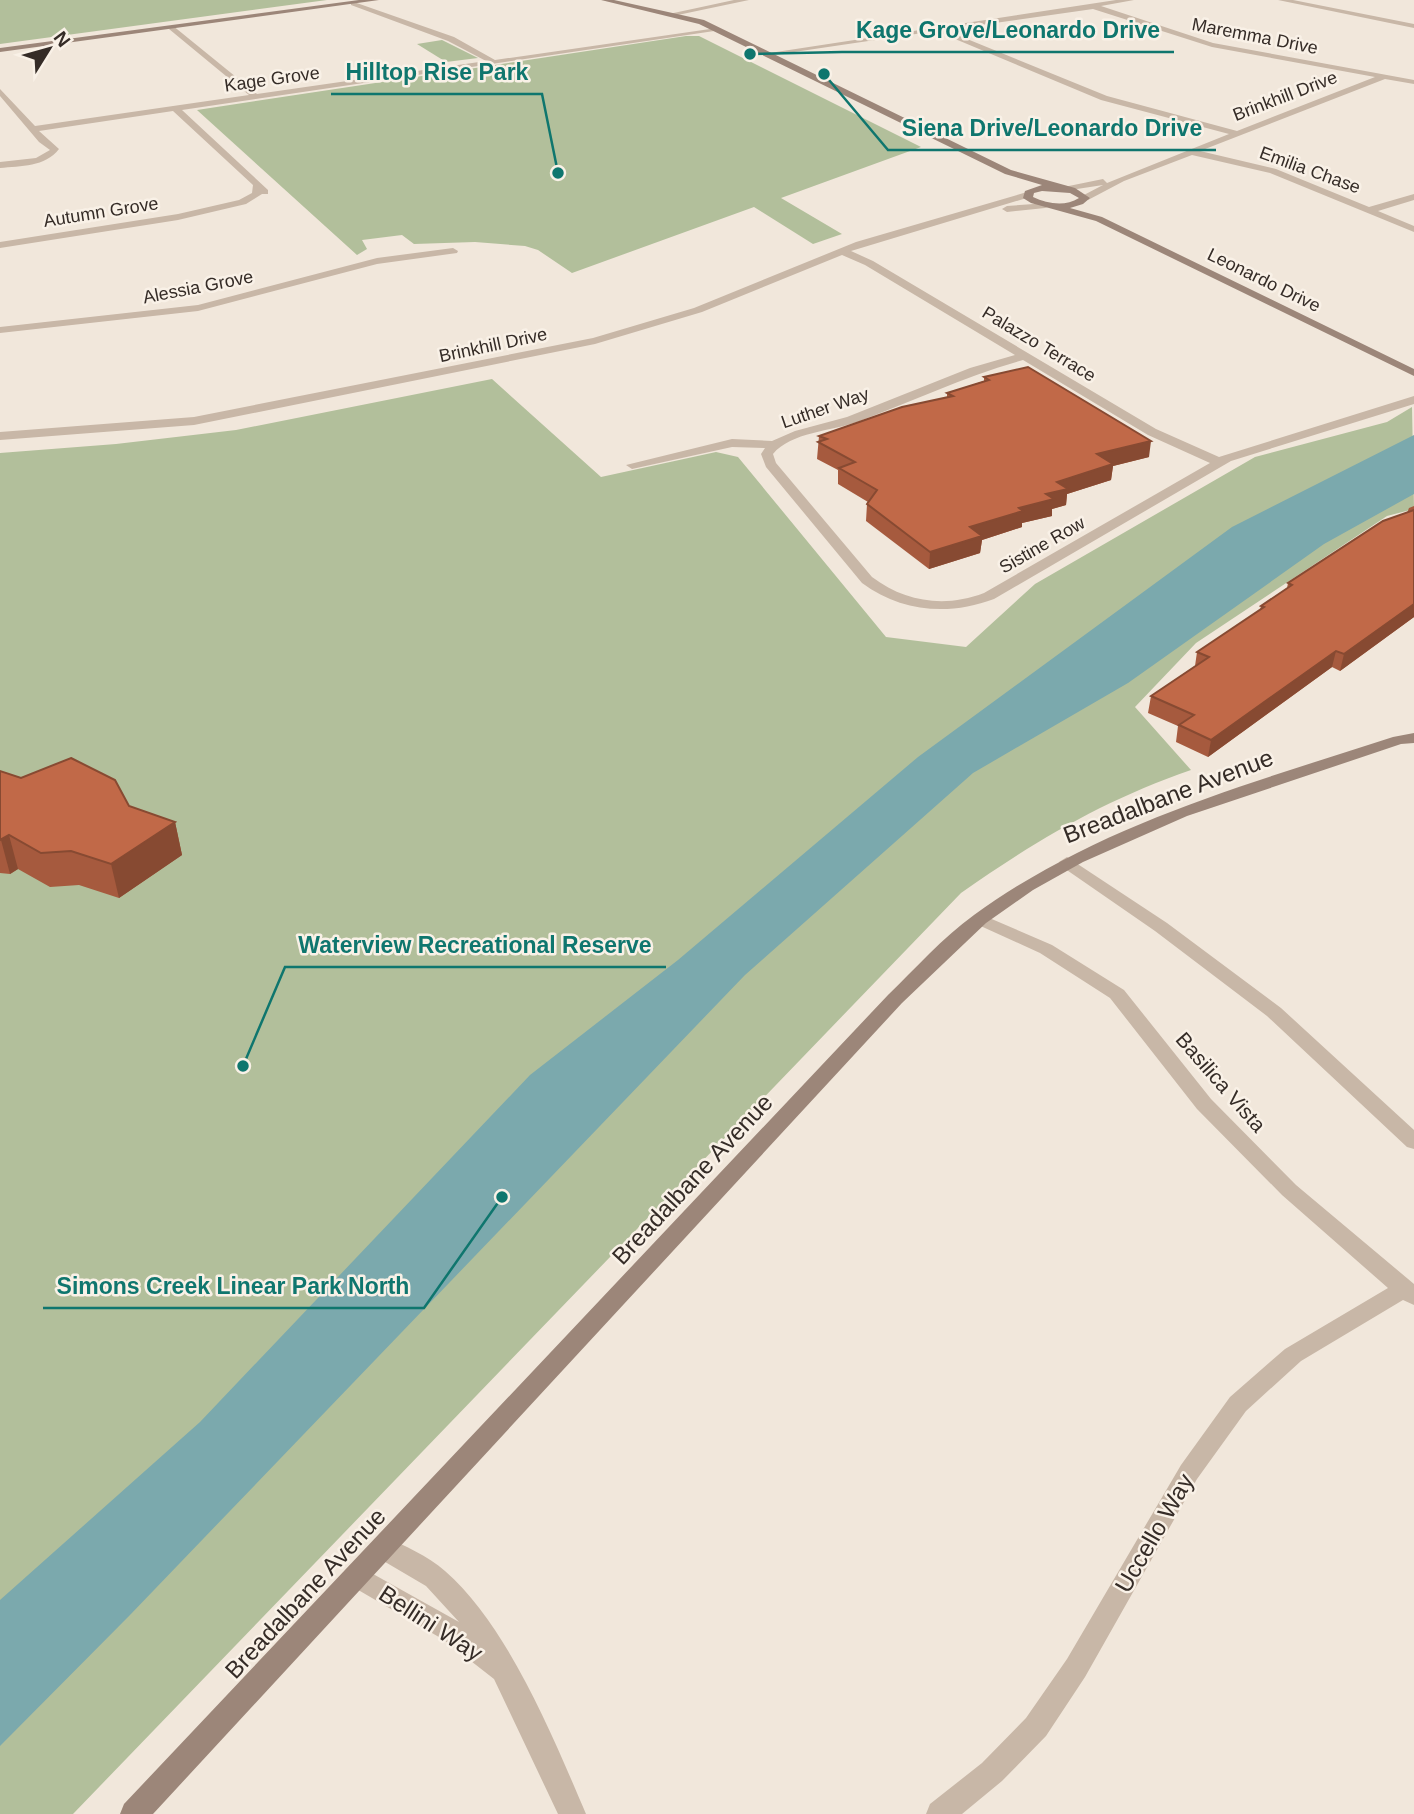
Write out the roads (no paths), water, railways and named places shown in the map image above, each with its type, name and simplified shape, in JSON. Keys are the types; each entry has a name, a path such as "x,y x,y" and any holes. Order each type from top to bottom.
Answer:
{"street":[{"path":"605,0 673,14 714,28 1008,172 1079,192 1085,198 1077,204 1048,205"},
{"path":"673,14 744,0"},
{"path":"767,54 1130,0"},
{"path":"1282,0 1414,26"},
{"path":"0,50 371,1 375,10"},
{"path":"354,3 451,39 494,62"},
{"name":"Maremma Drive","path":"1093,6 1212,45 1414,82"},
{"path":"172,27 256,97"},
{"name":"Kage Grove","path":"32,129 714,28"},
{"path":"937,29 1104,98 1236,133"},
{"name":"Brinkhill Drive","path":"1085,198 1121,179 1384,76"},
{"path":"0,91 42,140 55,149 49,157 0,165"},
{"name":"Autumn Grove","path":"0,244 266,201 270,198 177,109"},
{"name":"Emilia Chase","path":"1192,152 1273,171 1414,229"},
{"path":"1008,172 1027,195 1035,189 1062,188"},
{"name":"Brinkhill Drive","path":"1062,188 1121,179"},
{"name":"Brinkhill Drive","path":"0,436 194,421 543,353 627,332 698,310 842,251 1027,195"},
{"name":"Leonardo Drive","path":"1027,195 1032,201 1099,219 1414,373"},
{"path":"1370,210 1414,197"},
{"name":"Leonardo Drive","path":"1085,198 1099,219"},
{"name":"Brinkhill Drive","path":"974,212 1048,205"},
{"name":"Alessia Grove","path":"0,330 198,308 397,254 453,251"},
{"name":"Palazzo Terrace","path":"842,251 869,263 1176,445 1219,463"},
{"name":"Luther Way","path":"632,465 732,443 774,445 799,434 852,420 974,370 1024,356"},
{"name":"Sistine Row","path":"1389,407 1414,388"},
{"name":"Sistine Row","path":"774,445 767,454 770,464 867,580 900,600 942,606 976,601 989,596 1219,463 1248,449 1364,418 1414,400"},
{"name":"Breadalbane Avenue","path":"134,1814 895,999 980,919 1067,862 1137,830 1409,736"},
{"path":"1067,862 1161,927 1274,1012 1414,1142"},
{"name":"Basilica Vista","path":"980,919 1046,949 1117,993 1214,1113 1289,1190 1409,1293"},
{"name":"Uccello Way","path":"940,1814 992,1772 1036,1727 1076,1668 1189,1472 1238,1404 1293,1355 1409,1293"},
{"name":"Bellini Way","path":"384,1548 434,1577 464,1606 485,1634 572,1814"},
{"name":"Bellini Way","path":"357,1576 453,1632 503,1672"}],"water":[{"path":"1414,435 1414,494 1324,544 1128,683 973,773 745,975 130,1615 0,1746 0,1600 200,1422 530,1075 678,960 918,757 1232,527"}],"place":[{"name":"Kage Grove/Leonardo Drive","path":"750,54"},
{"name":"Siena Drive/Leonardo Drive","path":"824,74"},
{"name":"Hilltop Rise Park","path":"558,173"},
{"name":"Waterview Recreational Reserve","path":"243,1066"},
{"name":"Simons Creek Linear Park North","path":"502,1197"}]}
